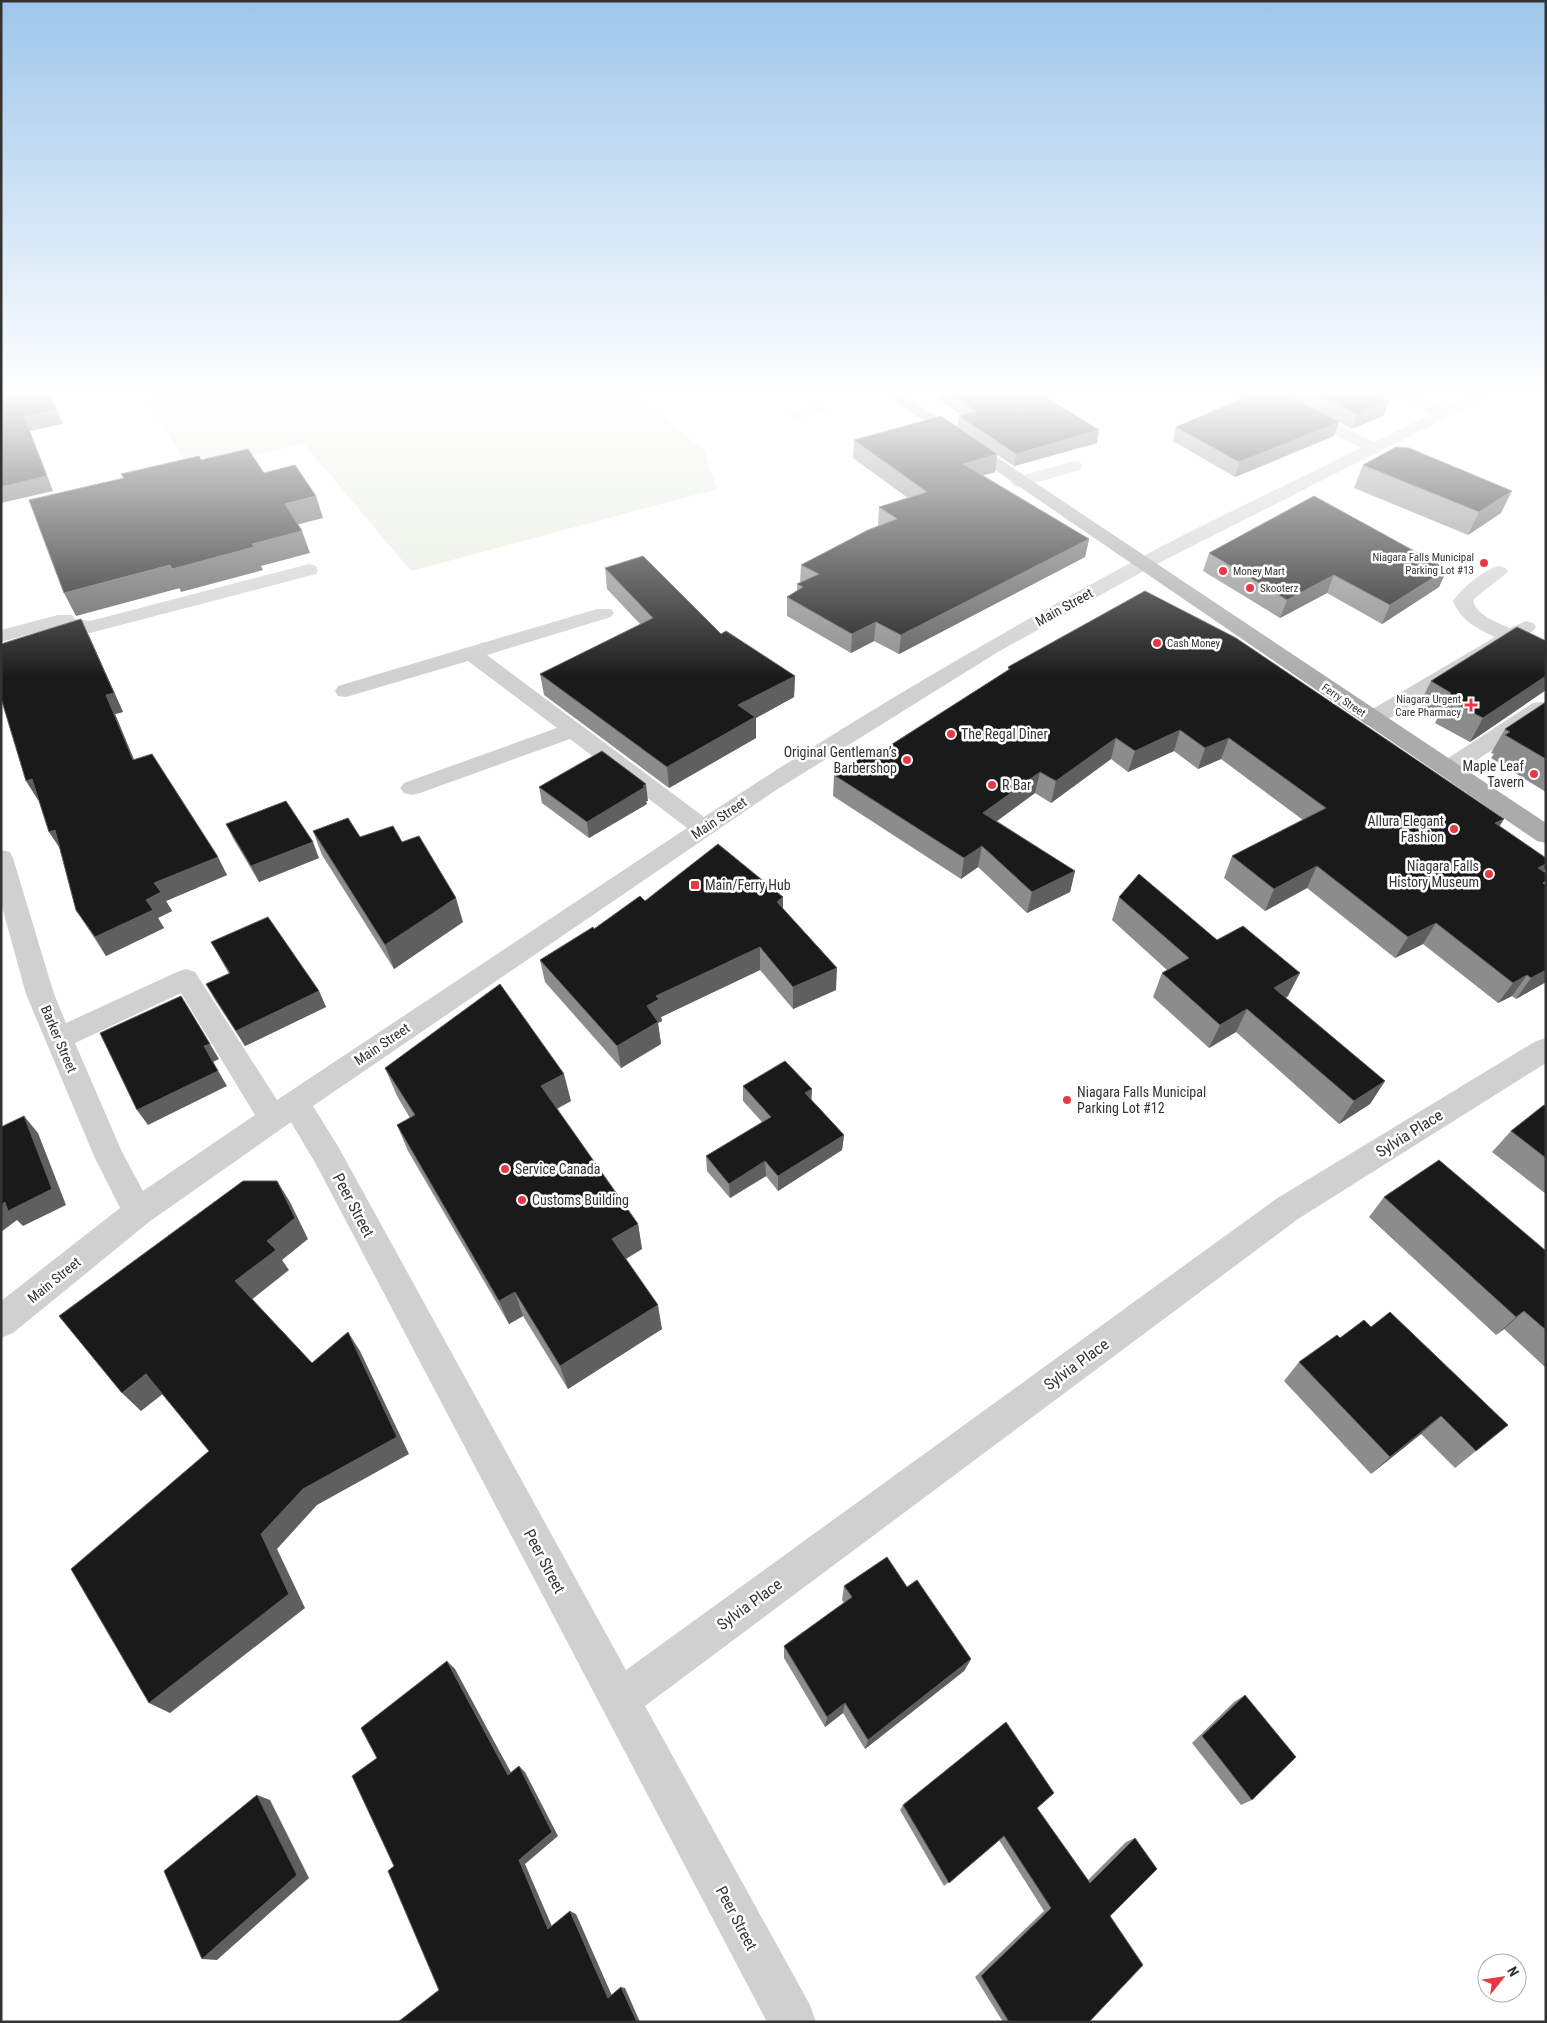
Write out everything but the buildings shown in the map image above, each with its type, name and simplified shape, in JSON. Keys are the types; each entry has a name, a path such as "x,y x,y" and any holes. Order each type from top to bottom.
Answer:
{"main road":[{"name":"Ferry Street","path":"1030,488 1546,835"}],"street":[{"name":"Main Street","path":"1,1322 138,1212 284,1111 773,782 991,648 1142,564 1293,488"},
{"path":"1,636 65,619 68,624 76,627 102,624 309,570"},
{"path":"1372,719 1519,631 1472,615 1464,607 1463,601 1468,594 1499,572"},
{"path":"346,691 604,613"},
{"path":"471,653 703,828"},
{"path":"1447,769 1541,708 1546,709"},
{"path":"412,788 573,730"},
{"name":"Barker Street","path":"1,858 40,994 109,1156 138,1212"},
{"name":"Peer Street","path":"59,1038 186,979 284,1111 328,1157 793,2022"},
{"name":"Sylvia Place","path":"620,1699 1287,1209 1546,1049"}],"shaded area":[{"path":"341,488 717,489 411,571"}],"place":[{"name":"Niagara Falls Municipal Parking Lot #13","path":"1484,563"},
{"name":"Money Mart","path":"1223,571"},
{"name":"Skooterz","path":"1250,588"},
{"name":"Cash Money","path":"1157,643"},
{"name":"Niagara Urgent Care Pharmacy","path":"1471,705"},
{"name":"The Regal Diner","path":"951,734"},
{"name":"Original Gentleman’s Barbershop","path":"907,760"},
{"name":"Maple Leaf Tavern","path":"1534,774"},
{"name":"R Bar","path":"992,785"},
{"name":"Allura Elegant Fashion","path":"1454,829"},
{"name":"Niagara Falls History Museum","path":"1489,874"},
{"name":"Main/Ferry Hub","path":"695,885"},
{"name":"Niagara Falls Municipal Parking Lot #12","path":"1067,1100"},
{"name":"Service Canada","path":"505,1169"},
{"name":"Customs Building","path":"522,1200"}]}
